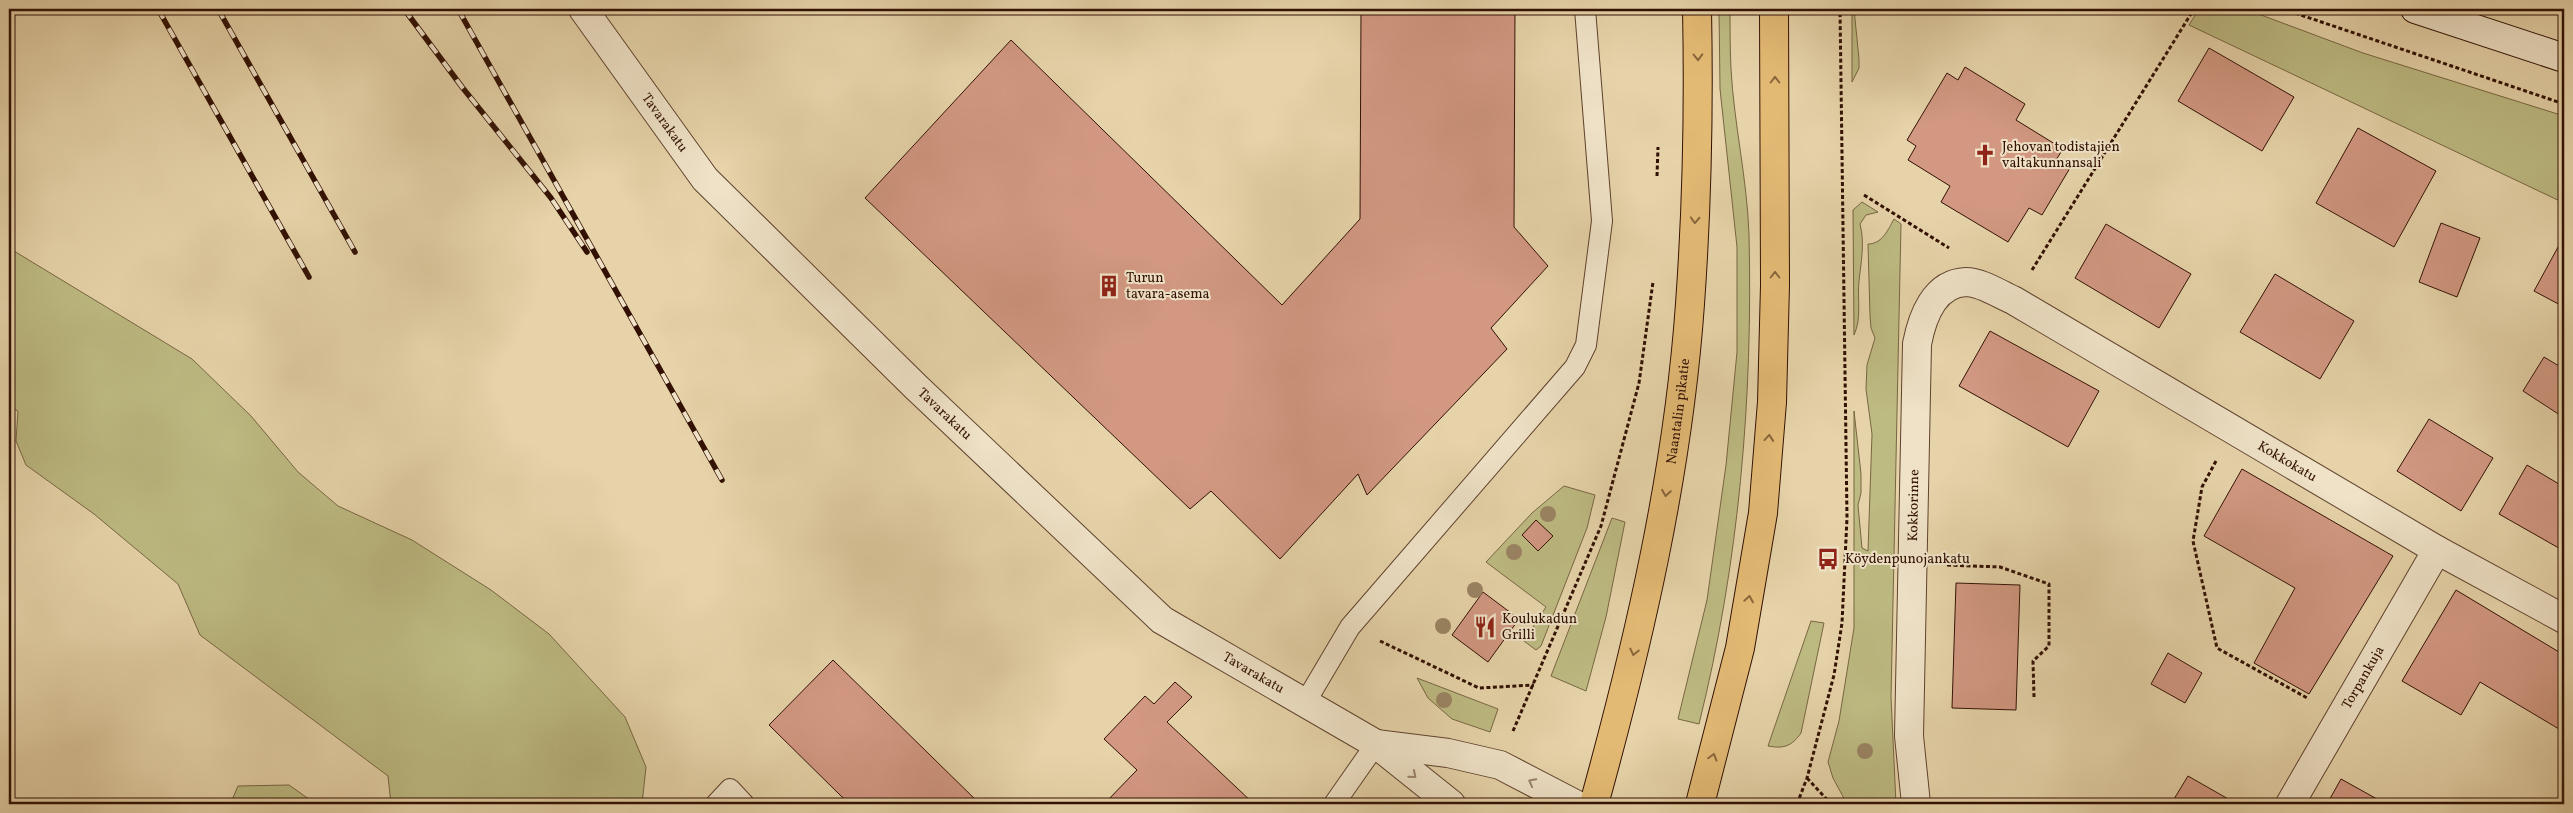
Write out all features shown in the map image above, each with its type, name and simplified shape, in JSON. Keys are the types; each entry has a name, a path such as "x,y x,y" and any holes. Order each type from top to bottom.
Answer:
{"highway":[{"name":"Naantalin pikatie","path":"1594,804 1625,692 1653,571 1679,406 1690,306 1698,150 1697,9"},
{"path":"1700,804 1740,648 1763,513 1773,373 1774,9"}],"street":[{"name":"Tavarakatu","path":"583,9 705,179 915,386 1162,620 1376,744 1451,804"},
{"path":"2415,9 2564,58"},
{"name":"Kokkorinne","path":"1916,804 1909,736 1916,344 1924,315 1945,290 1953,284 1967,282 2013,300"},
{"name":"Kokkokatu","path":"2013,300 2437,550 2564,619"},
{"name":"Torpankuja","path":"2290,804 2437,550"},
{"name":"Tavarakatu","path":"1376,744 1448,753 1500,765 1575,804"}],"lane":[{"path":"1305,703 1350,627 1575,368 1586,345 1602,221 1585,9"},
{"path":"1334,804 1376,744"},
{"path":"716,804 730,789 744,804"}],"path":[{"path":"1796,804 1807,778 1834,675 1842,623 1847,518 1840,9"},
{"path":"2013,300 2194,9"},
{"path":"2283,9 2564,104"},
{"path":"1657,184 1658,145"},
{"path":"1864,195 1938,240"},
{"path":"1514,730 1600,526 1614,483 1639,383 1654,272"},
{"path":"2233,430 2202,487 2193,541 2217,648 2340,717"},
{"path":"1912,564 2000,567 2049,584 2049,646 2033,661 2034,697"},
{"path":"1350,627 1479,688 1534,685"},
{"path":"1807,778 1831,804"}],"shaded area":[{"path":"1719,9 1730,9 1730,54 1733,90 1748,213 1749,358 1740,480 1733,542 1713,663 1699,724 1678,719 1707,600 1726,465 1737,352 1737,247 1720,89"},
{"path":"1852,9 1854,9 1859,68 1852,82"},
{"path":"2199,9 2245,9 2363,53 2564,116 2564,203 2189,25"},
{"path":"1862,202 1878,212 1866,215 1860,224 1862,252 1859,315 1854,335 1853,210"},
{"path":"1894,219 1901,224 1891,697 1896,804 1847,804 1833,778 1828,762 1839,721 1854,628 1854,411 1861,474 1861,493 1858,505 1862,548 1868,551 1872,434 1866,389 1867,365 1875,338 1871,328 1870,316 1868,244 1881,239"},
{"path":"9,248 192,359 251,416 298,472 338,506 412,540 491,590 549,634 625,717 646,767 642,804 391,804 388,776 200,635 178,584 94,514 26,465 16,441 18,411 9,407"},
{"path":"1564,486 1595,495 1587,528 1541,646 1536,650 1524,641 1546,607 1486,562 1532,513","holes":["1536,521 1553,536 1538,551 1522,535"]},
{"path":"1612,518 1625,522 1606,617 1586,691 1551,676"},
{"path":"1811,621 1824,623 1801,733 1787,746 1768,746"},
{"path":"1417,678 1498,709 1490,732 1452,719 1428,698"},
{"path":"289,785 316,804 233,804 232,800 238,786"}],"building":[{"name":"Turun tavara-asema","path":"1361,9 1515,9 1514,227 1548,266 1491,328 1507,349 1367,495 1358,474 1280,559 1211,491 1190,509 865,198 1011,40 1282,305 1360,219"},
{"path":"2209,48 2294,97 2262,151 2178,101"},
{"name":"Jehovan todistajien valtakunnansali","path":"1965,67 2025,104 2016,120 2063,149 2056,160 2070,168 2042,215 2029,208 2008,242 1941,202 1950,186 1908,160 1916,146 1907,140 1947,73 1958,80"},
{"path":"2358,128 2436,171 2394,247 2316,203"},
{"path":"2441,223 2480,238 2457,297 2419,282"},
{"path":"2106,224 2191,274 2159,328 2075,278"},
{"path":"2564,239 2564,307 2534,291"},
{"path":"2275,274 2354,321 2320,379 2240,332"},
{"path":"1990,331 2099,391 2068,447 1959,386"},
{"path":"2544,357 2564,369 2563,417 2523,391"},
{"path":"2429,419 2493,458 2461,511 2397,471"},
{"path":"2527,465 2564,487 2564,551 2499,514"},
{"path":"2242,469 2393,556 2309,694 2254,663 2295,588 2204,536"},
{"path":"1536,520 1553,536 1538,551 1522,535"},
{"path":"1956,583 2020,585 2016,710 1952,708"},
{"path":"2456,590 2564,655 2564,732 2480,682 2461,715 2402,681"},
{"name":"Koulukadun Grilli","path":"1483,592 1519,619 1488,662 1452,635"},
{"path":"2168,653 2202,673 2185,703 2151,684"},
{"path":"833,660 980,804 850,804 840,795 769,725"},
{"path":"1175,682 1192,697 1167,722 1254,804 1104,804 1137,770 1104,739 1145,696 1154,704"},
{"path":"2188,776 2237,804 2171,804"},
{"path":"2341,779 2386,804 2327,804"}],"railway":[{"path":"158,9 309,277"},
{"path":"218,9 355,252"},
{"path":"404,9 462,87 551,198 587,252"},
{"path":"458,9 722,480"}],"place":[{"name":"Jehovan todistajien valtakunnansali","path":"1985,155"},
{"name":"Turun tavara-asema","path":"1109,286"},
{"name":"Köydenpunojankatu","path":"1828,559"},
{"name":"Koulukadun Grilli","path":"1485,627"}]}
